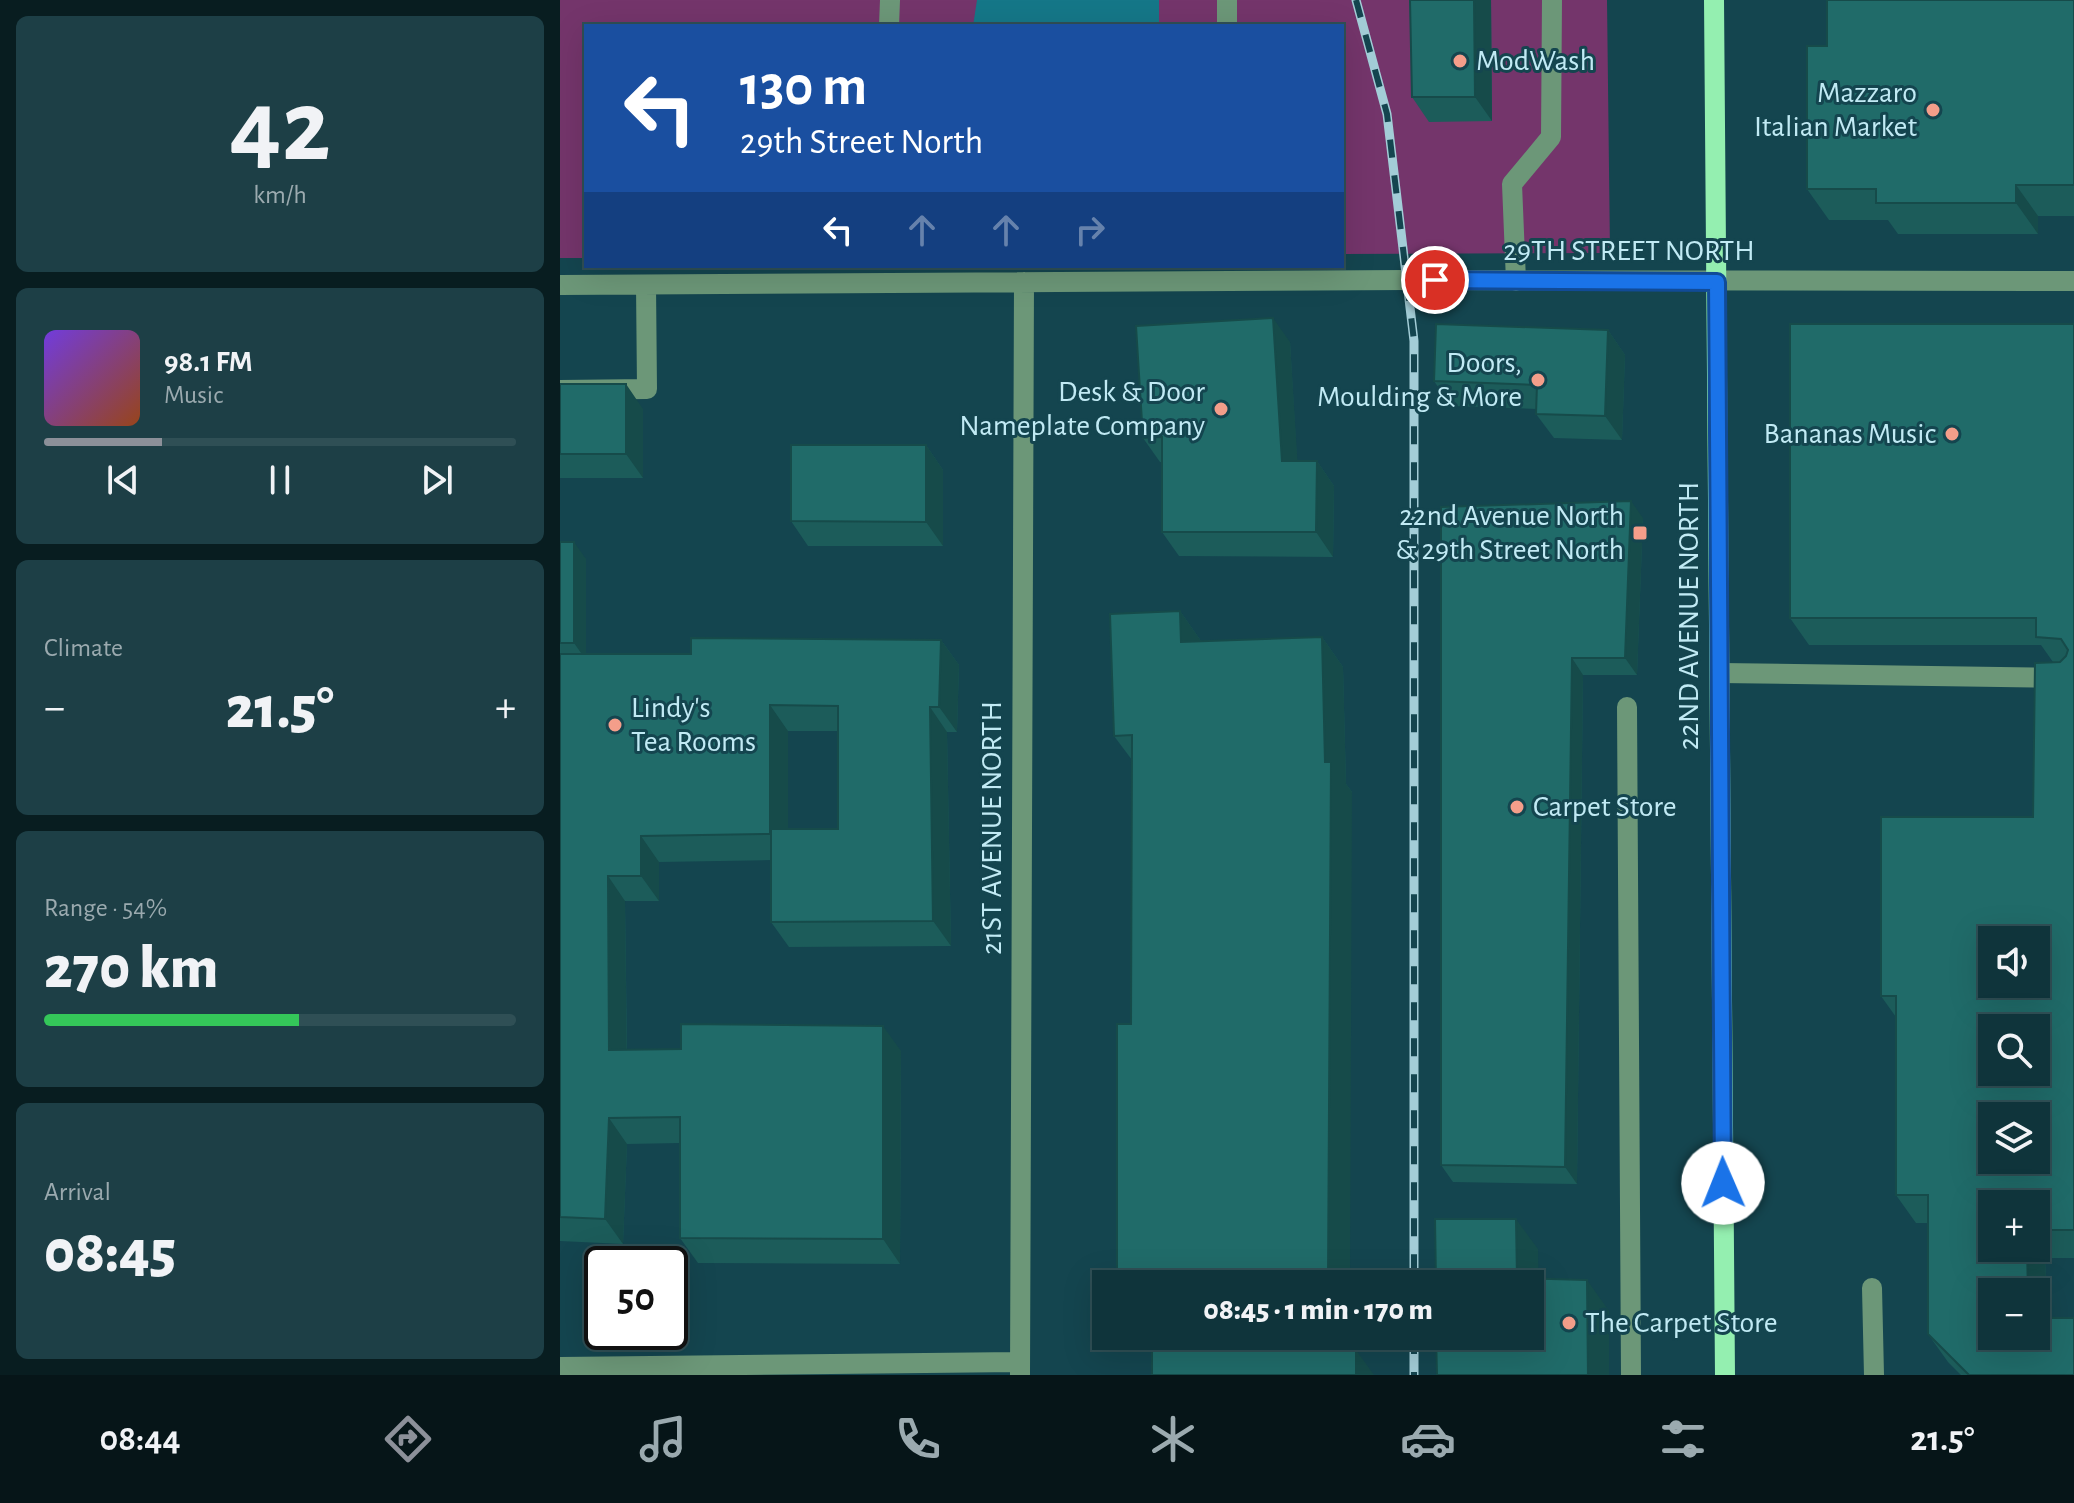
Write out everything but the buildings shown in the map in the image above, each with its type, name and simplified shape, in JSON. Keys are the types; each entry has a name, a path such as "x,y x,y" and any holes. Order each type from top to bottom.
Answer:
{"main road":[{"name":"22ND AVENUE NORTH","path":"1714,0 1725,1375"}],"street":[{"path":"889,24 890,0"},
{"path":"1227,0 1227,24"},
{"path":"1516,281 1512,184 1551,137 1552,0"},
{"name":"29TH STREET NORTH","path":"560,285 646,285 881,275 1024,282 1227,274 1516,281 2074,281"},
{"name":"21ST AVENUE NORTH","path":"1020,1368 1024,282"},
{"path":"560,390 647,389 646,285"},
{"path":"1720,673 2074,678"},
{"path":"1627,707 1631,1375"},
{"path":"1872,1288 1874,1375"},
{"path":"560,1367 1020,1368"}],"shaded area":[{"path":"560,0 1607,0 1610,253 1344,254 1344,24 584,24 584,258 560,258"}],"water":[{"path":"977,0 1159,0 1159,24 973,24"}],"railway":[{"path":"1356,0 1387,114 1414,341 1414,1270"},
{"path":"1414,1350 1414,1375"}],"place":[{"name":"ModWash","path":"1460,61"},
{"name":"Mazzaro Italian Market","path":"1933,110"},
{"name":"Doors, Moulding & More","path":"1538,380"},
{"name":"Desk & Door Nameplate Company","path":"1221,409"},
{"name":"Bananas Music","path":"1952,434"},
{"name":"22nd Avenue North & 29th Street North","path":"1640,533"},
{"name":"Lindy's Tea Rooms","path":"615,725"},
{"name":"Carpet Store","path":"1517,807"},
{"name":"The Carpet Store","path":"1569,1323"}],"route":[{"path":"1435,280 1717,282 1723,1183"}]}
